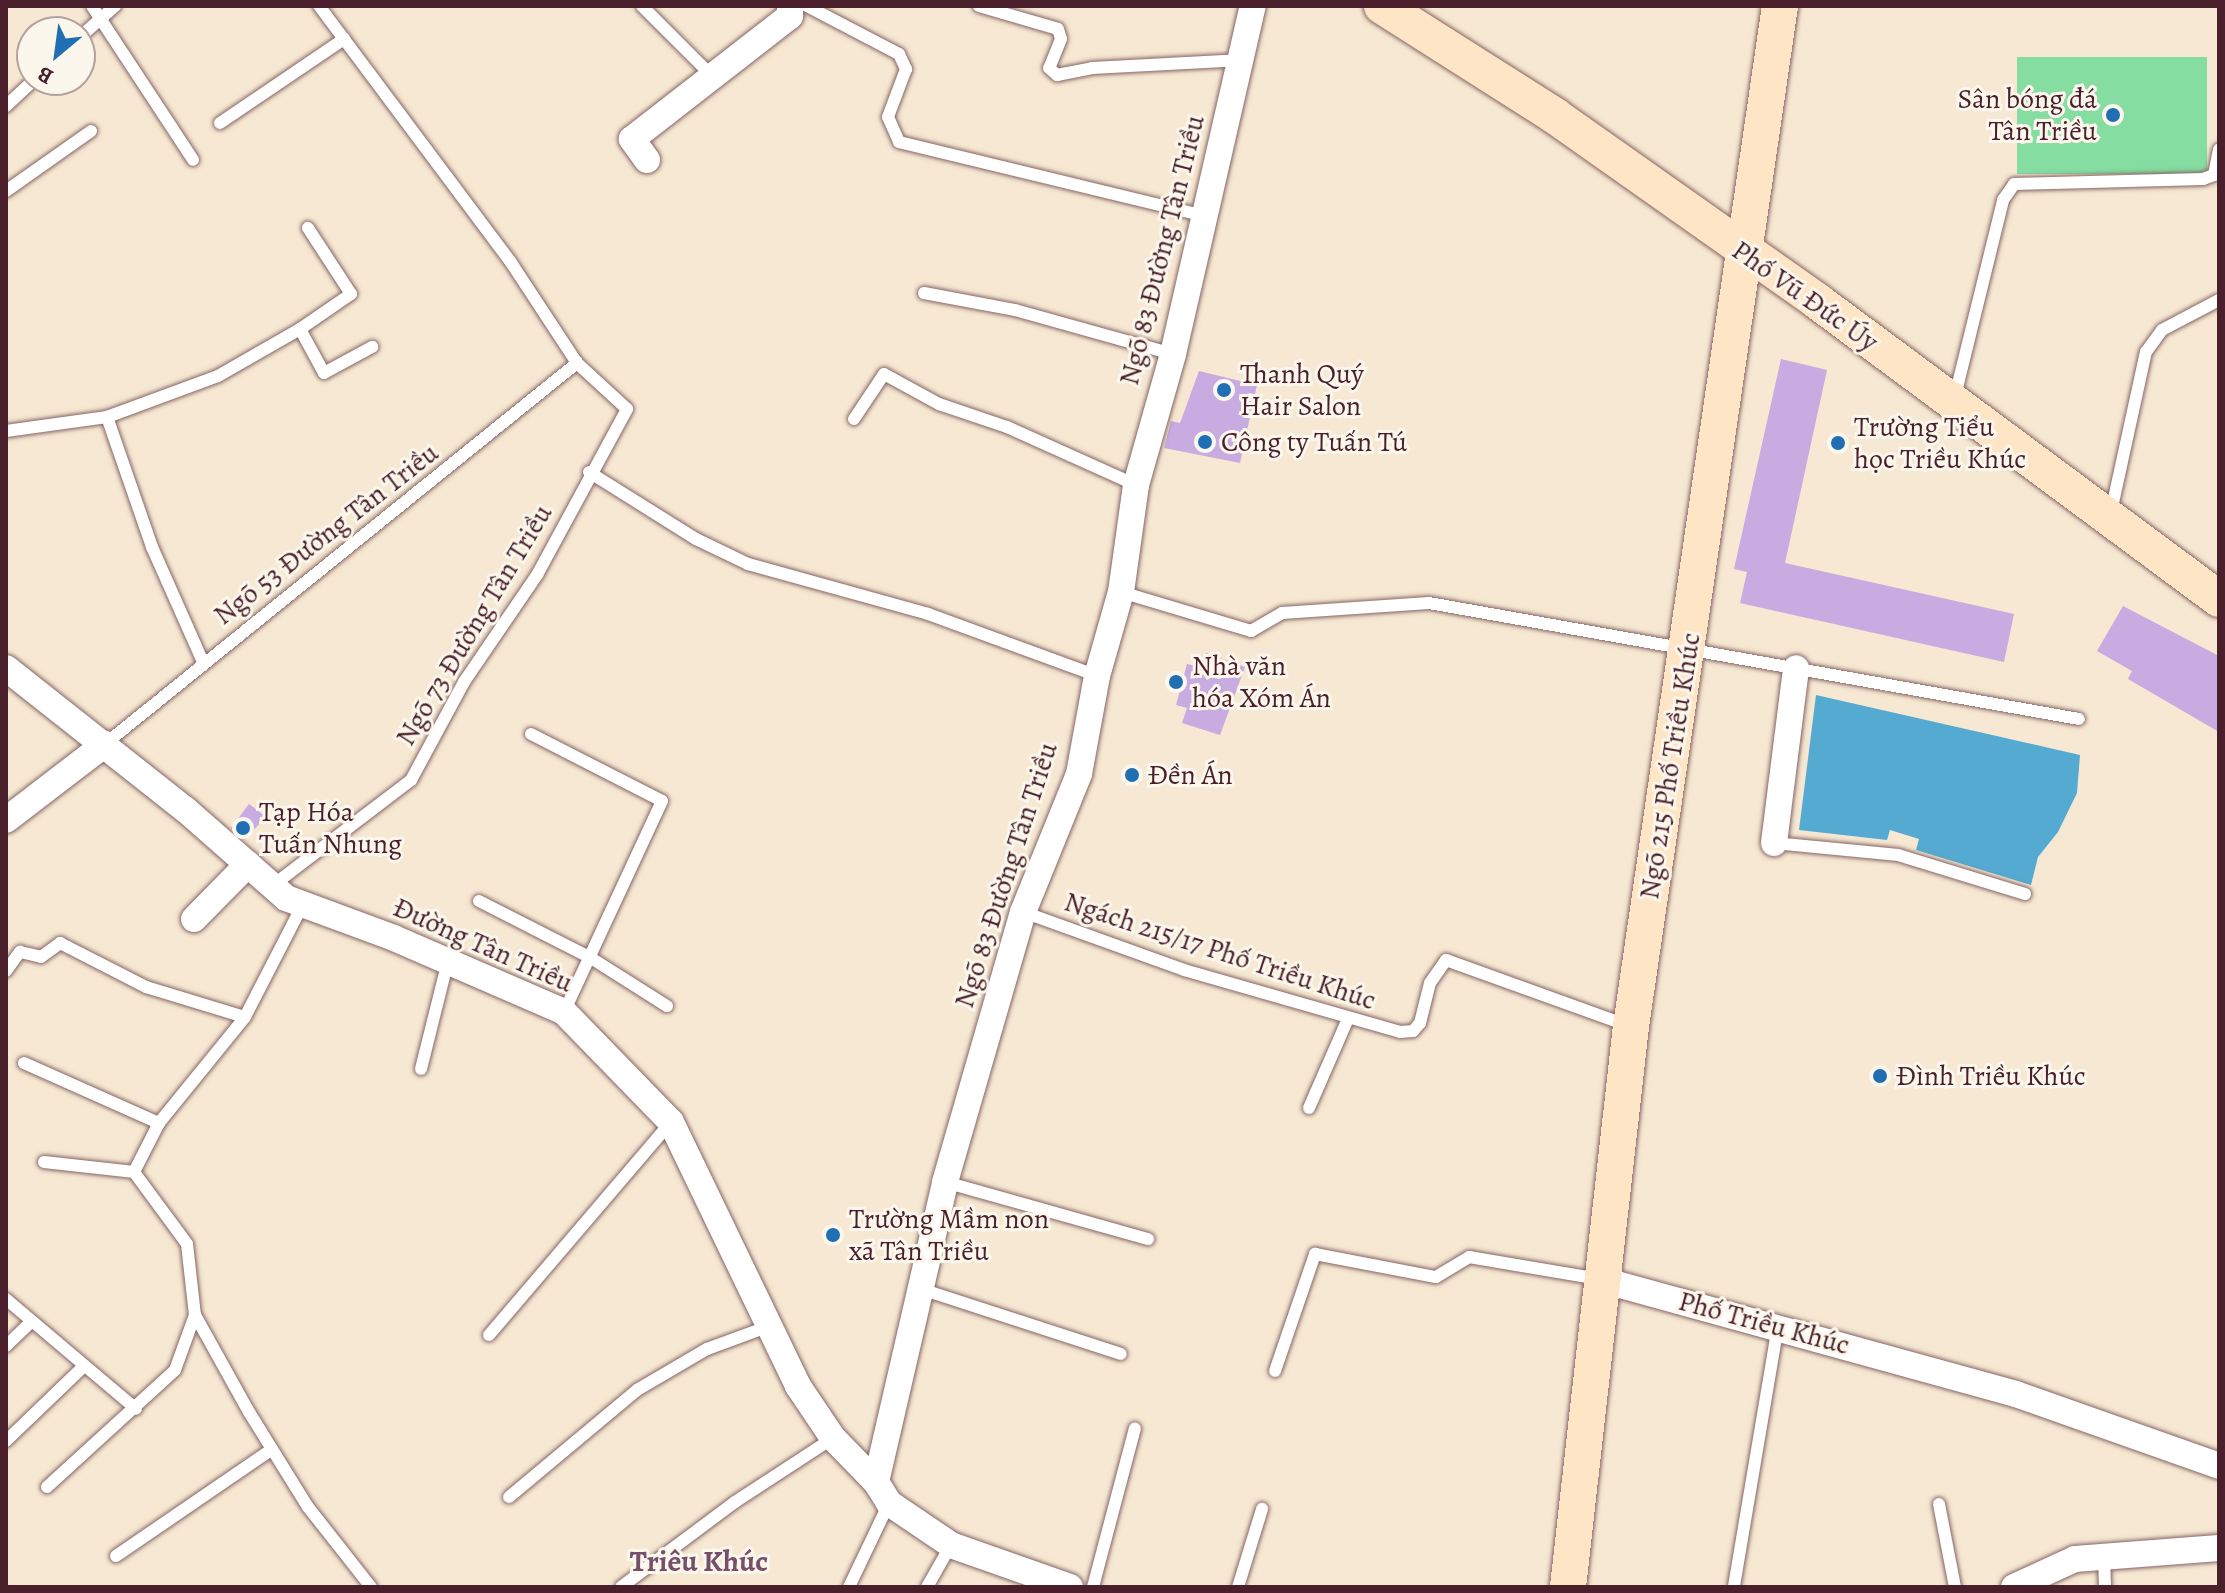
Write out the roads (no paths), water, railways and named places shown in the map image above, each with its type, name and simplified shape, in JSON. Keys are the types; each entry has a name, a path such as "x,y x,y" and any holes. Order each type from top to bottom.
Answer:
{"street":[{"path":"647,160 632,139 710,74 790,16 790,6"},
{"name":"Ngõ 83 Đường Tân Triều","path":"882,1493 945,1182 1023,912 1079,774 1097,676 1121,592 1136,485 1173,354 1253,6"},
{"name":"Phố Vũ Đức Úy","path":"1382,6 1555,116 1742,252 1817,301 2219,599"},
{"name":"Ngõ 215 Phố Triều Khúc","path":"1602,1280 1631,1026 1780,6"},
{"name":"Đường Tân Triều","path":"6,668 105,744 272,886 303,904 448,961 564,1012 671,1122 798,1386 833,1438 882,1493 951,1545 1070,1587"},
{"path":"1774,843 1796,668"},
{"path":"6,820 105,744"},
{"path":"194,919 248,864"},
{"path":"1568,1587 1602,1280"},
{"name":"Phố Triều Khúc","path":"1602,1280 2016,1394 2219,1466"},
{"path":"2014,1587 2075,1559 2219,1548"}],"lane":[{"path":"92,6 102,17 131,72 193,160"},
{"path":"96,22 115,6"},
{"name":"Ngõ 73 Đường Tân Triều","path":"272,886 411,780 464,682 537,575 589,472 627,409 577,363 510,261 319,6"},
{"path":"642,6 710,74"},
{"path":"807,6 899,54 906,69 888,117 899,142 1204,216"},
{"path":"979,6 1058,29 1061,39 1049,68 1057,75 1092,68 1243,60"},
{"path":"220,123 344,39"},
{"path":"6,191 91,131"},
{"path":"1954,403 2003,200 2014,184 2203,179 2214,175 2219,149"},
{"path":"6,431 107,417 218,376 300,329 351,294 308,228"},
{"path":"924,293 1015,310 1173,354"},
{"path":"2110,519 2146,352 2162,330 2219,300"},
{"path":"300,329 324,373 372,347"},
{"name":"Ngõ 53 Đường Tân Triều","path":"105,744 577,363"},
{"path":"854,419 884,374 939,404 1007,427 1136,485"},
{"path":"107,417 152,547 203,662"},
{"path":"589,472 696,539 748,564 928,614 1097,676"},
{"path":"1121,592 1251,631 1282,613 1429,603 1586,635 1688,649 2079,719"},
{"path":"531,734 662,801 564,1012"},
{"path":"1774,843 1898,855 2025,894"},
{"path":"479,901 591,958 667,1006"},
{"path":"134,1172 159,1123 245,1017 303,904"},
{"name":"Ngách 215/17 Phố Triều Khúc","path":"1023,912 1184,970 1347,1021 1413,1031 1426,1012 1430,983 1446,960 1631,1026"},
{"path":"6,971 20,952 41,957 60,943 146,987 245,1017"},
{"path":"421,1069 448,961"},
{"path":"1309,1108 1347,1021"},
{"path":"24,1063 159,1123"},
{"path":"489,1335 671,1122"},
{"path":"44,1162 134,1172 187,1244 195,1315 308,1507 371,1587"},
{"path":"945,1182 1148,1239"},
{"path":"1275,1371 1315,1254 1436,1277 1469,1257 1602,1280"},
{"path":"921,1289 1121,1354"},
{"path":"6,1299 30,1323 136,1409"},
{"path":"47,1487 136,1409 175,1370 195,1315"},
{"path":"6,1346 30,1323"},
{"path":"509,1497 637,1390 707,1349 770,1326"},
{"path":"1734,1586 1778,1326"},
{"path":"6,1441 83,1367"},
{"path":"1093,1587 1135,1428"},
{"path":"621,1587 735,1502 833,1438"},
{"path":"116,1556 272,1449"},
{"path":"849,1587 882,1493"},
{"path":"1939,1504 1955,1587"},
{"path":"1238,1587 1262,1509"},
{"path":"927,1587 951,1545"},
{"path":"2104,1557 2105,1587"}],"water":[{"path":"1816,695 2080,755 2077,793 2058,832 2038,857 2031,885 1916,850 1919,839 1890,830 1887,840 1799,830"}],"place":[{"name":"Sân bóng đá Tân Triều","path":"2113,115"},
{"name":"Thanh Quý Hair Salon","path":"1224,390"},
{"name":"Công ty Tuấn Tú","path":"1205,442"},
{"name":"Trường Tiểu học Triều Khúc","path":"1838,443"},
{"name":"Nhà văn hóa Xóm Án","path":"1176,682"},
{"name":"Đền Án","path":"1132,775"},
{"name":"Tạp Hóa Tuấn Nhung","path":"243,828"},
{"name":"Đình Triều Khúc","path":"1880,1076"},
{"name":"Trường Mầm non xã Tân Triều","path":"833,1235"}],"district":[{"name":"Triêu Khúc","path":"699,1561"}]}
